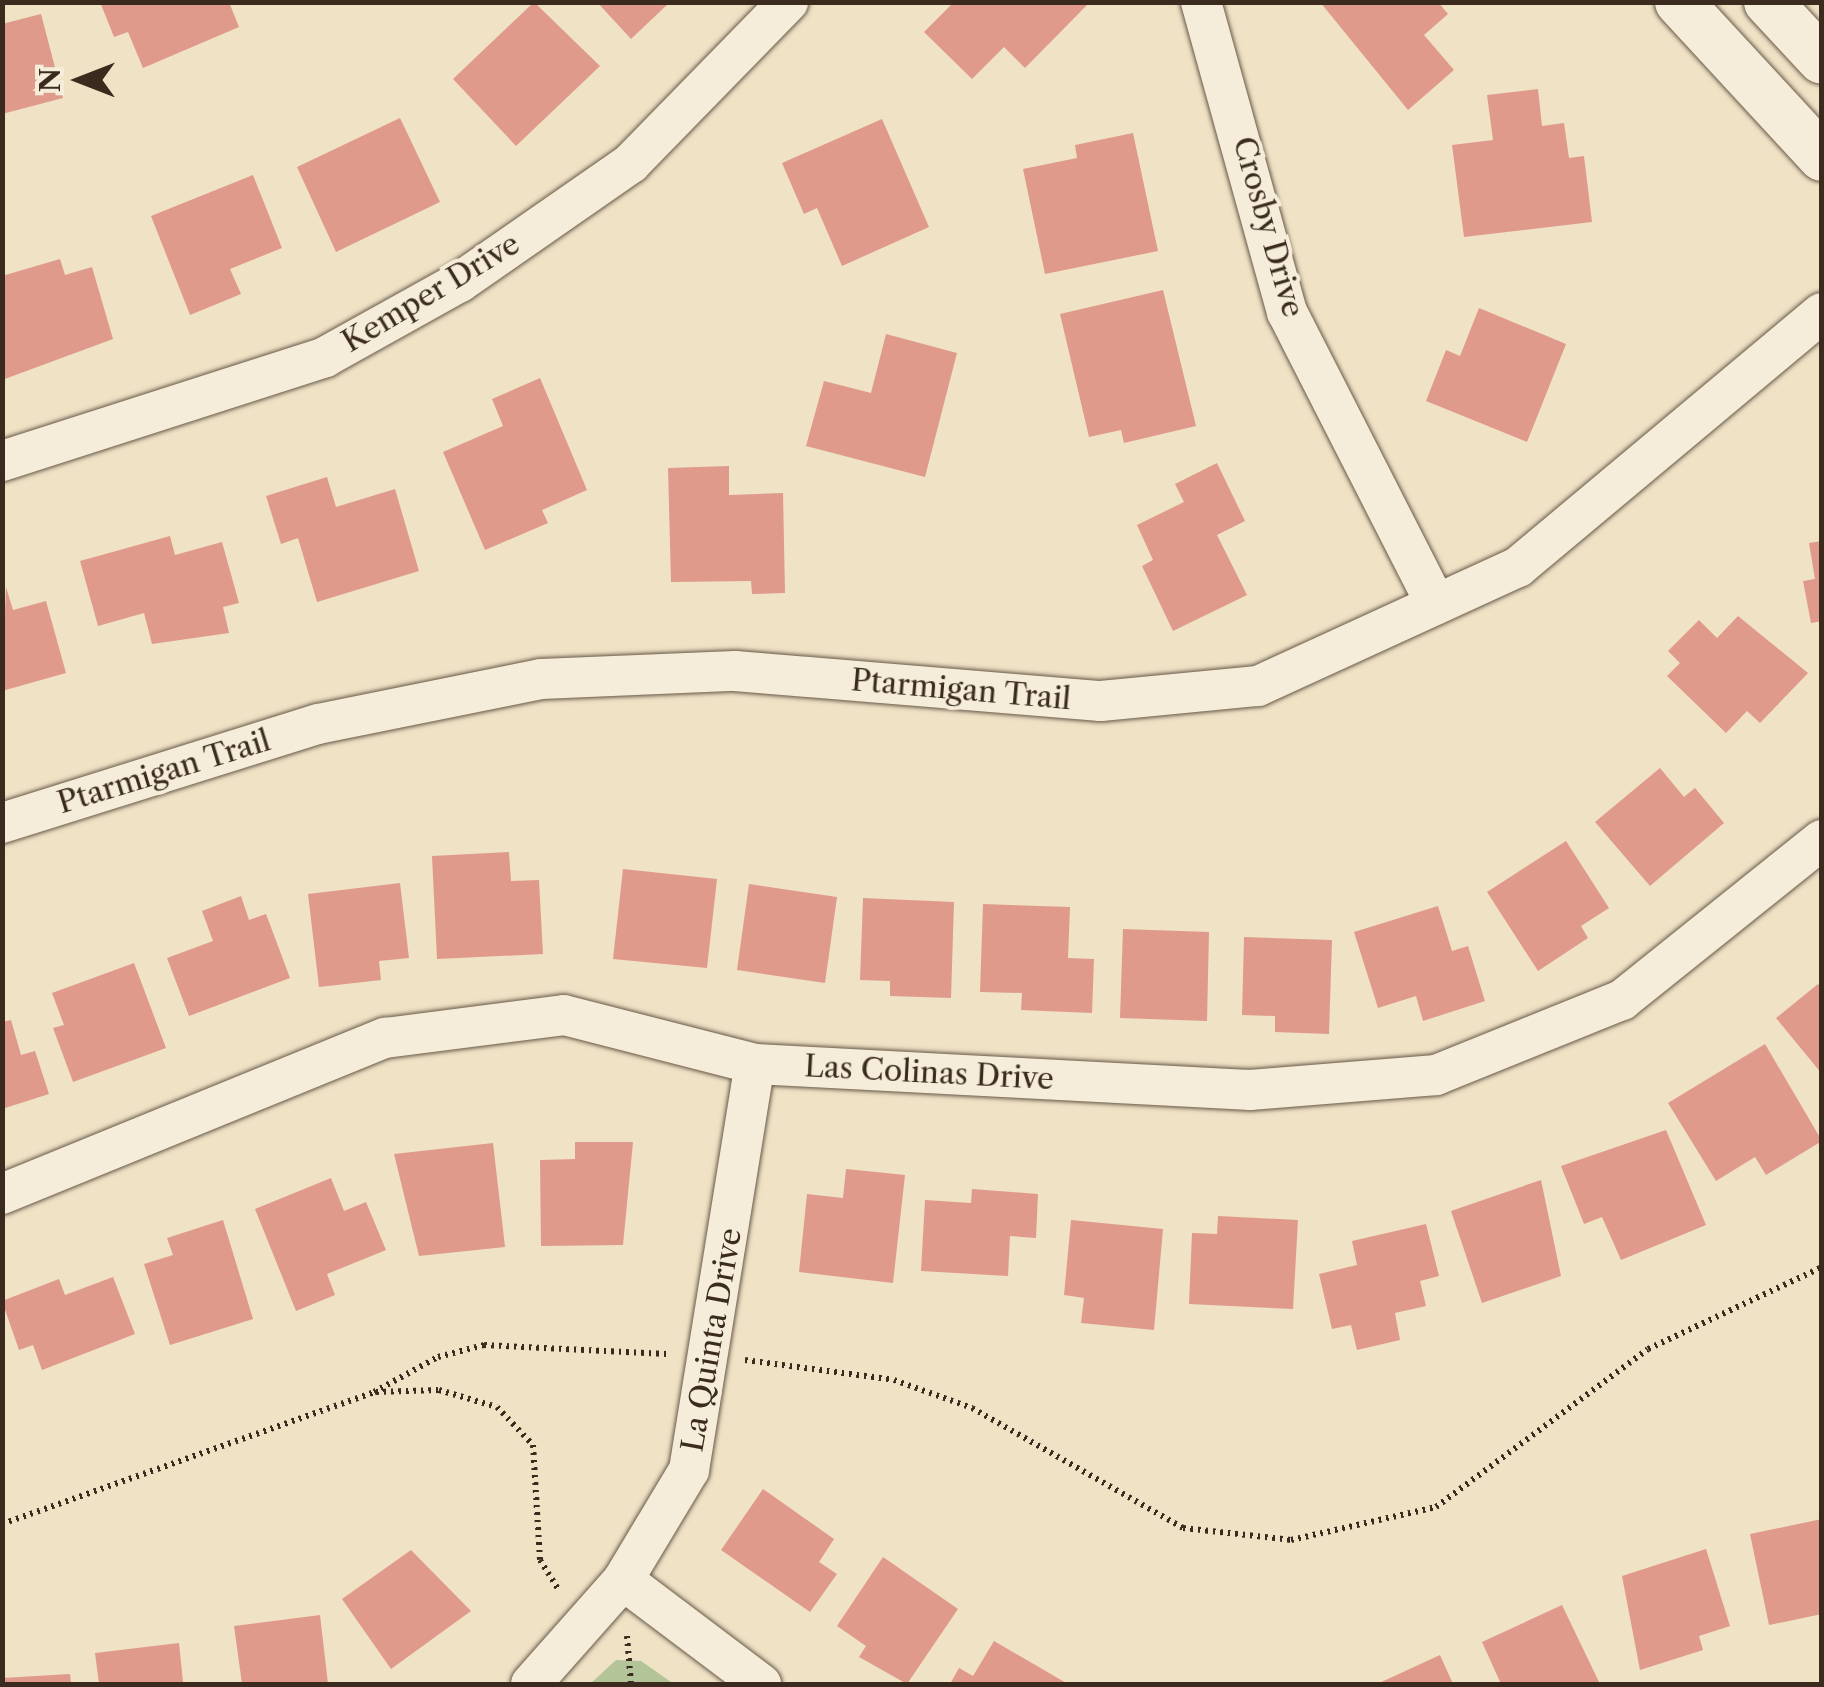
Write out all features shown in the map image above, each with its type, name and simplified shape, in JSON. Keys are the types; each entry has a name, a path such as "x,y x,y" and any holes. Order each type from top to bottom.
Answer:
{"street":[{"name":"Kemper Drive","path":"2,461 325,357 460,282 631,162 788,2"},
{"name":"Crosby Drive","path":"1201,2 1287,312 1436,604"},
{"path":"1679,2 1822,157"},
{"path":"1768,2 1822,60"},
{"name":"Ptarmigan Trail","path":"2,823 318,724 542,679 736,672 1101,701 1258,686 1518,568 1822,313"},
{"name":"Las Colinas Drive","path":"2,1194 385,1038 564,1015 756,1064 1250,1090 1436,1075 1622,1000 1822,840"},
{"name":"La Quinta Drive","path":"532,1684 584,1630 622,1580 689,1470 713,1356 756,1064"},
{"path":"622,1580 761,1684"}],"path":[{"path":"2,1524 374,1392 438,1356 484,1345 713,1356 894,1380 972,1408 1183,1528 1291,1540 1436,1507 1648,1349 1822,1267"},
{"path":"374,1392 439,1390 497,1407 533,1445 540,1560 584,1630"}],"green space":[{"path":"616,1660 641,1661 674,1684 590,1684"}],"building":[{"path":"100,2 229,2 239,27 143,68 128,32 114,37"},
{"path":"534,2 600,66 516,146 453,79"},
{"path":"597,2 670,2 631,39"},
{"path":"954,2 1090,2 1025,68 1004,47 972,79 924,32"},
{"path":"1320,2 1438,2 1448,14 1424,35 1454,70 1408,110"},
{"path":"41,14 63,98 2,114 2,24"},
{"path":"1538,89 1542,126 1564,123 1569,158 1584,156 1592,222 1464,237 1452,145 1493,140 1487,95"},
{"path":"400,118 440,202 336,252 297,167"},
{"path":"882,119 929,227 842,266 817,208 804,214 782,163"},
{"path":"1133,133 1158,251 1045,274 1023,169 1077,158 1075,145"},
{"path":"253,175 282,248 230,269 241,294 190,315 151,216"},
{"path":"60,259 65,275 92,267 113,339 2,380 2,276"},
{"path":"1163,290 1196,426 1124,443 1121,430 1089,437 1060,314"},
{"path":"1479,308 1566,344 1527,442 1426,401 1446,350 1460,356"},
{"path":"886,334 957,353 925,477 806,446 824,381 871,393"},
{"path":"540,378 587,490 542,510 548,523 485,550 443,452 503,426 492,399"},
{"path":"1217,463 1245,521 1217,535 1247,595 1173,631 1142,566 1153,560 1137,525 1184,502 1175,484"},
{"path":"729,466 729,495 783,493 785,593 752,594 751,581 671,582 668,468"},
{"path":"327,477 336,507 395,489 419,571 317,602 298,538 281,544 266,496"},
{"path":"170,536 175,555 222,542 239,603 223,607 229,633 152,644 144,613 98,626 80,561"},
{"path":"1822,541 1822,621 1811,623 1803,581 1815,579 1809,543"},
{"path":"6,587 13,610 46,601 66,673 2,691"},
{"path":"1738,616 1808,673 1760,723 1747,711 1726,733 1667,676 1680,663 1668,651 1699,620 1717,638"},
{"path":"1660,768 1684,797 1695,788 1724,823 1650,886 1595,822"},
{"path":"1566,841 1609,908 1581,926 1588,938 1538,971 1487,892"},
{"path":"509,852 511,881 539,880 543,954 437,959 432,856"},
{"path":"623,869 717,879 707,968 613,959"},
{"path":"400,883 409,958 379,961 381,980 319,987 308,894"},
{"path":"749,884 837,897 825,983 737,970"},
{"path":"241,896 249,920 266,914 290,978 189,1016 167,958 213,941 202,911"},
{"path":"863,898 954,902 951,998 890,996 890,981 860,980"},
{"path":"983,904 1070,907 1068,958 1094,959 1092,1013 1021,1010 1022,993 980,992"},
{"path":"1438,906 1452,951 1468,946 1485,1001 1423,1021 1416,996 1378,1008 1354,932"},
{"path":"1123,929 1209,932 1207,1021 1120,1018"},
{"path":"1244,937 1332,940 1329,1034 1275,1032 1275,1016 1242,1015"},
{"path":"134,963 166,1048 73,1082 53,1028 64,1025 52,993"},
{"path":"1818,984 1822,989 1822,1074 1776,1018"},
{"path":"11,1020 21,1055 35,1051 49,1094 2,1109 2,1022"},
{"path":"1765,1044 1822,1141 1766,1175 1755,1157 1716,1181 1668,1103"},
{"path":"1666,1130 1706,1225 1621,1260 1602,1217 1584,1224 1561,1166"},
{"path":"575,1142 633,1142 623,1245 541,1246 540,1160 575,1159"},
{"path":"493,1143 505,1247 419,1256 394,1154"},
{"path":"846,1169 905,1175 893,1283 799,1272 807,1194 843,1198"},
{"path":"331,1178 344,1211 366,1202 386,1250 327,1274 335,1295 296,1311 255,1209"},
{"path":"1541,1180 1561,1276 1482,1303 1451,1211"},
{"path":"972,1189 1038,1194 1036,1238 1010,1236 1008,1276 921,1271 925,1200 971,1203"},
{"path":"1218,1216 1298,1220 1293,1309 1189,1304 1192,1233 1217,1234"},
{"path":"223,1220 253,1319 170,1345 144,1264 173,1255 167,1238"},
{"path":"1071,1220 1163,1229 1154,1330 1081,1323 1084,1298 1064,1295"},
{"path":"1426,1224 1439,1276 1420,1281 1426,1306 1395,1313 1400,1340 1357,1350 1351,1325 1332,1329 1319,1274 1357,1265 1352,1241"},
{"path":"113,1277 135,1334 42,1370 33,1345 19,1350 2,1301 59,1279 65,1295"},
{"path":"763,1489 834,1539 819,1562 837,1574 810,1612 721,1550"},
{"path":"1822,1519 1822,1614 1769,1625 1750,1534"},
{"path":"1706,1549 1730,1626 1699,1636 1703,1650 1640,1670 1622,1576"},
{"path":"411,1550 471,1611 391,1669 342,1599"},
{"path":"883,1557 958,1609 907,1684 859,1657 866,1646 837,1626"},
{"path":"1562,1605 1599,1682 1501,1684 1482,1642"},
{"path":"320,1615 328,1684 242,1684 234,1626"},
{"path":"994,1641 1068,1684 950,1684 959,1668 973,1676"},
{"path":"179,1643 183,1682 196,1684 99,1684 95,1653"},
{"path":"1440,1655 1453,1684 1377,1684"},
{"path":"70,1674 71,1684 2,1684 2,1678"}]}
